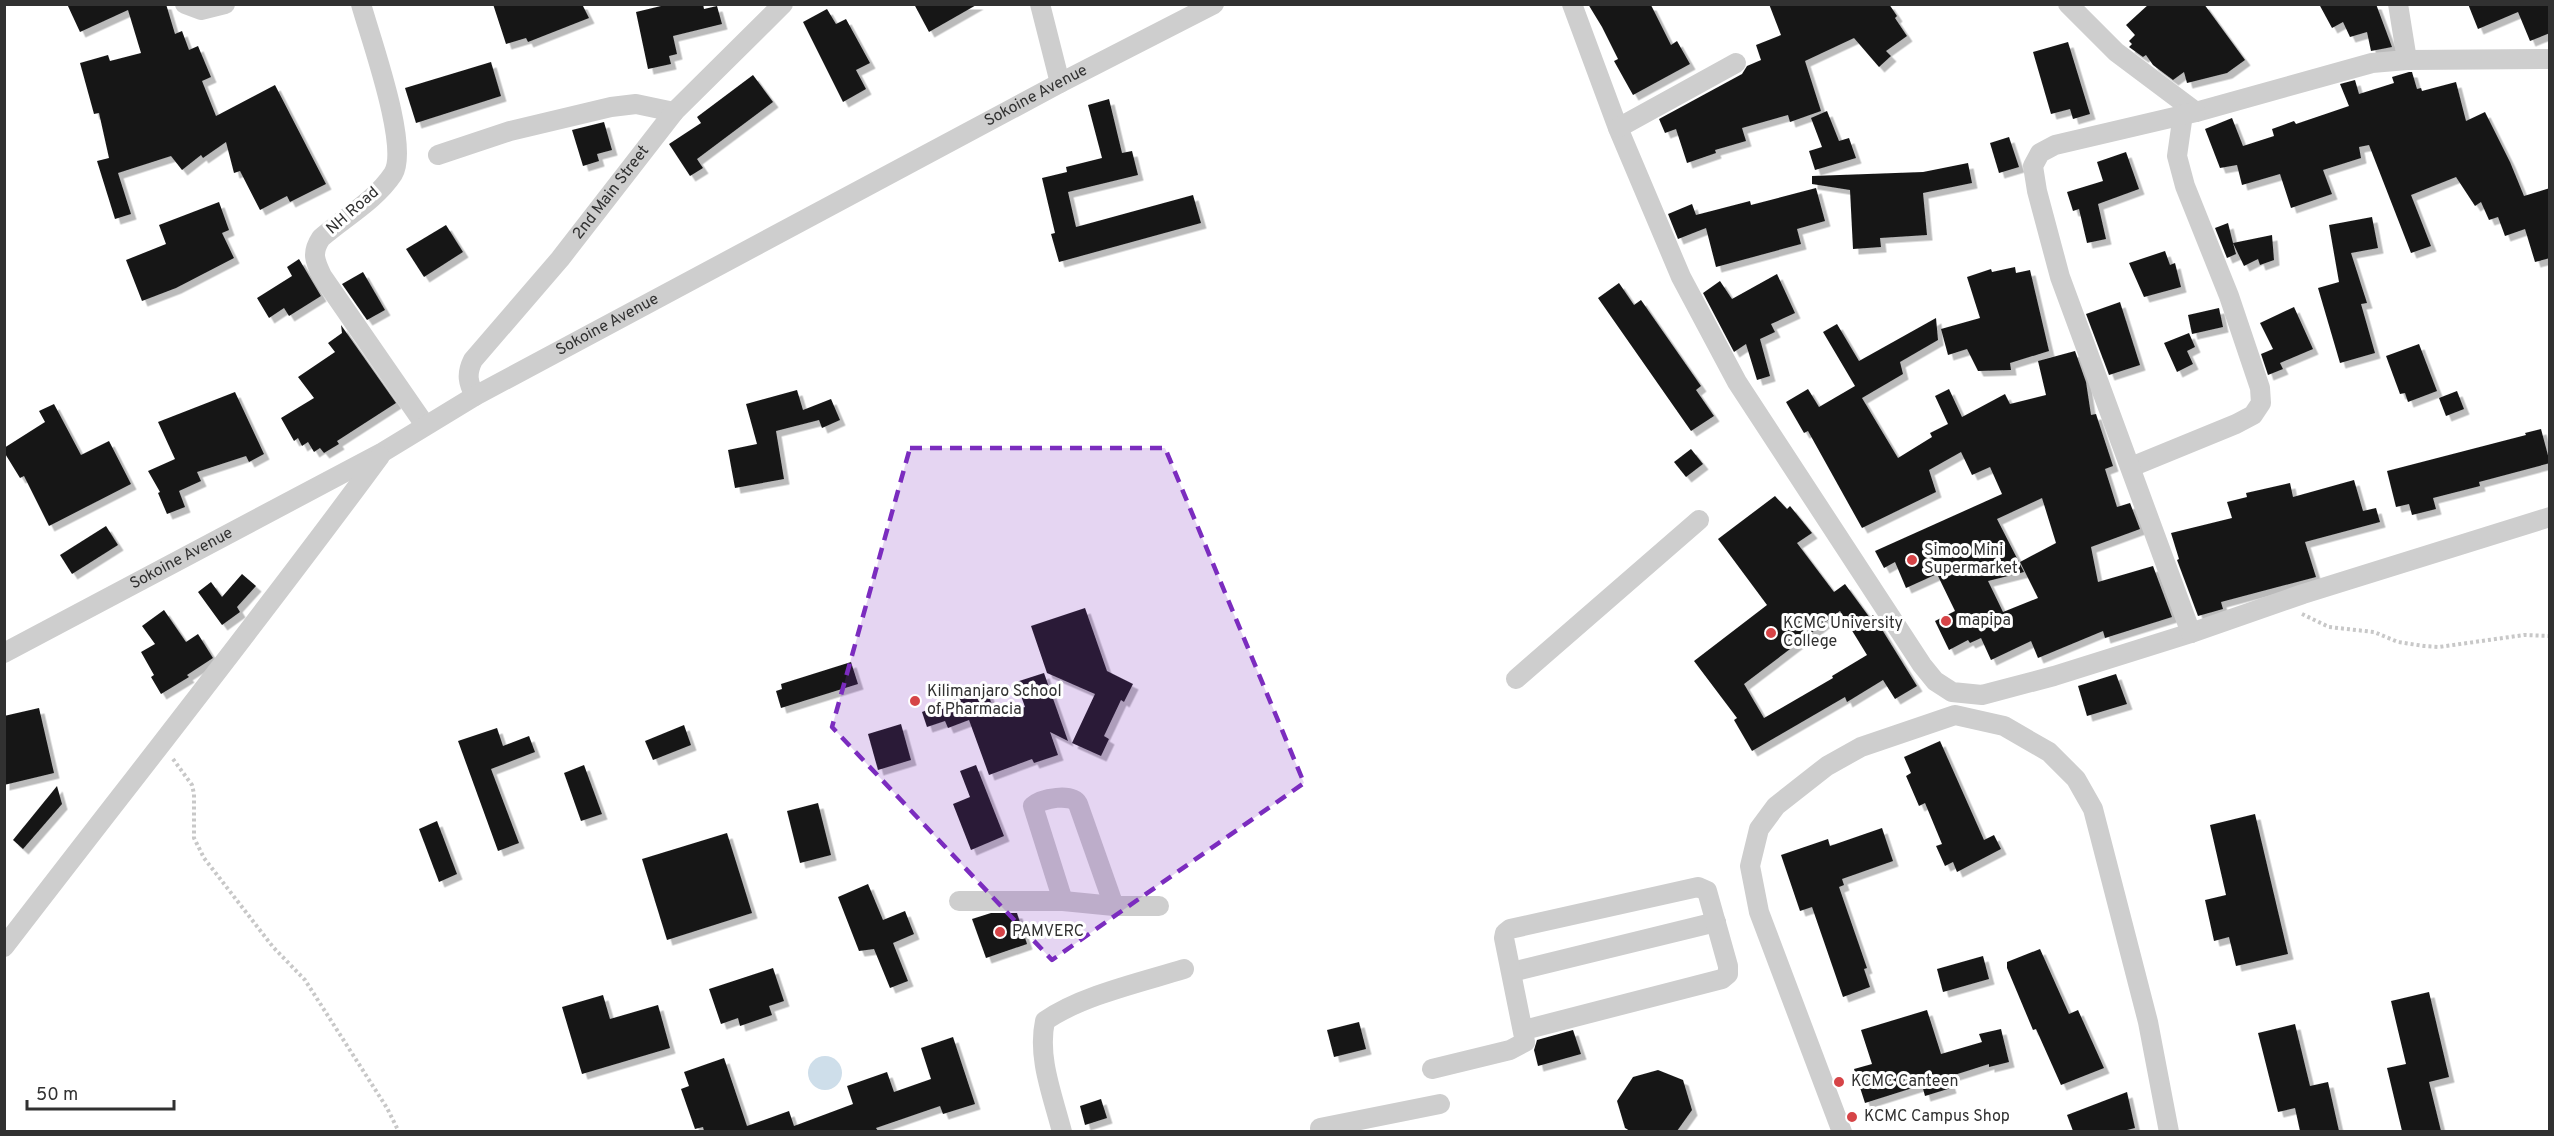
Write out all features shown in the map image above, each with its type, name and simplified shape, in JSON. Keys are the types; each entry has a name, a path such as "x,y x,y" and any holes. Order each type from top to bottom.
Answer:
{"street":[{"path":"185,4 201,10 225,4"},
{"name":"NH Road","path":"361,4 396,128 396,163 394,172 373,197 321,238 315,247 314,258 322,276 425,425"},
{"name":"2nd Main Street","path":"476,396 469,384 468,373 473,360 560,259 674,112 783,4"},
{"path":"1040,4 1060,82"},
{"name":"Sokoine Avenue","path":"4,653 383,452 476,396 1060,82 1214,4"},
{"path":"1572,4 1617,128 1681,277 1737,382 1922,665 1935,681 1952,692 1982,695 2054,676 2550,517"},
{"path":"2068,4 2116,52 2189,113"},
{"path":"2398,4 2407,60"},
{"path":"2191,633 2060,277 2037,191 2033,166 2040,153 2055,145 2189,113 2372,63 2407,60 2550,59"},
{"path":"1617,128 1736,63"},
{"path":"438,155 510,130 611,107 636,104 674,112"},
{"path":"2131,466 2236,424 2253,415 2261,403 2259,388 2229,296 2185,186 2177,156 2189,113"},
{"path":"4,947 317,542 383,452"},
{"path":"1516,679 1699,520"},
{"path":"1842,1131 1759,912 1750,866 1760,829 1776,806 1827,766 1860,747 1955,715 2004,726 2049,752 2076,779 2093,808 2148,1022 2169,1131"},
{"path":"1063,900 1033,806 1037,802 1070,797 1076,799 1114,906"},
{"path":"1432,1069 1510,1050 1525,1042 1504,938 1505,933 1510,929 1698,887 1707,891 1728,966 1728,974 1722,978 1524,1030"},
{"path":"958,901 1063,900 1114,906 1159,906"},
{"path":"1512,972 1716,922"},
{"path":"1062,1131 1046,1071 1042,1037 1045,1021 1059,1011 1184,969"},
{"path":"1320,1128 1440,1104"}],"path":[{"path":"2281,602 2329,627 2374,632 2398,642 2424,646 2439,647 2524,635 2550,636"},
{"path":"158,746 177,762 192,785 194,838 204,858 273,947 305,980 387,1108 399,1131"}],"highlighted area":[{"path":"910,448 1165,448 1304,783 1052,960 832,727"}],"water":[{"path":"825,1056 837,1061 842,1073 837,1085 825,1090 813,1085 808,1073 813,1061"}],"building":[{"path":"67,4 166,4 175,34 182,31 189,50 198,46 211,77 202,81 216,116 275,85 326,184 290,202 287,196 260,210 240,171 234,173 226,142 203,158 201,155 182,170 171,156 118,173 131,214 115,219 97,161 109,158 99,113 94,114 80,63 108,55 110,61 141,53 128,10 80,32"},
{"path":"493,4 582,4 589,18 528,42 526,38 506,44"},
{"path":"661,4 703,4 704,9 717,6 722,24 673,36 677,54 669,56 671,64 648,69 636,12 661,6"},
{"path":"914,4 978,4 929,32"},
{"path":"1588,4 1651,5 1671,45 1677,41 1690,64 1633,95 1614,61 1618,59"},
{"path":"1769,4 1889,4 1907,36 1886,51 1891,56 1879,67 1854,38 1805,61 1821,111 1790,122 1788,115 1742,128 1746,141 1715,150 1716,153 1687,163 1676,129 1665,133 1659,119 1742,74 1747,66 1761,60 1756,45 1781,35"},
{"path":"2149,4 2204,4 2245,60 2227,73 2187,83 2184,72 2173,80 2153,65 2146,55 2143,57 2129,47 2132,44 2129,41 2135,35 2126,25"},
{"path":"2319,4 2376,4 2392,47 2371,51 2367,32 2350,37 2343,22 2332,28"},
{"path":"2468,4 2550,4 2550,33 2530,41 2518,12 2478,29"},
{"path":"827,9 836,24 846,19 870,63 856,70 866,89 843,102 803,22"},
{"path":"2068,42 2090,114 2073,119 2070,109 2051,114 2033,52"},
{"path":"491,62 501,96 416,123 405,88"},
{"path":"2412,72 2417,89 2421,88 2422,91 2456,82 2466,121 2485,112 2524,196 2550,188 2550,258 2535,262 2525,229 2505,236 2498,217 2489,220 2481,202 2475,206 2456,177 2411,195 2431,246 2411,253 2369,145 2359,147 2361,158 2323,170 2332,194 2291,208 2280,174 2242,185 2237,165 2220,168 2205,129 2232,118 2243,146 2274,136 2272,129 2294,121 2296,124 2349,106 2340,84 2355,80 2359,94 2394,83 2392,77"},
{"path":"753,75 773,102 697,159 703,168 690,176 669,144 701,123 697,117"},
{"path":"1109,99 1122,153 1132,151 1138,175 1068,192 1076,227 1193,195 1201,223 1059,262 1051,234 1055,233 1042,178 1067,172 1066,167 1102,158 1088,105"},
{"path":"1827,111 1839,141 1849,138 1856,158 1815,170 1809,151 1822,147 1811,118"},
{"path":"604,122 612,150 597,154 599,161 583,166 572,130"},
{"path":"2009,137 2019,167 1999,173 1990,143"},
{"path":"2126,152 2139,189 2098,204 2106,239 2087,243 2079,209 2073,211 2067,192 2103,181 2097,162"},
{"path":"1968,163 1972,183 1923,193 1927,235 1880,238 1881,247 1853,249 1850,190 1812,184 1812,176 1923,172"},
{"path":"1816,188 1825,221 1797,229 1801,244 1716,267 1706,228 1678,239 1668,214 1692,204 1696,215 1750,201 1751,205"},
{"path":"219,202 229,230 222,233 234,258 176,288 142,301 126,260 166,244 159,225"},
{"path":"2372,217 2378,248 2351,253 2367,303 2361,304 2375,353 2340,363 2318,288 2339,282 2329,225"},
{"path":"2228,223 2236,254 2227,258 2215,228"},
{"path":"446,225 463,252 424,277 406,249"},
{"path":"2272,235 2274,260 2260,265 2258,259 2244,266 2233,243"},
{"path":"2165,251 2170,265 2175,263 2181,287 2144,297 2129,263"},
{"path":"299,259 321,296 289,316 284,308 269,318 257,298 292,276 287,267"},
{"path":"2015,267 2016,273 2030,270 2049,351 2010,363 2011,370 1978,371 1967,349 1948,355 1941,329 1980,318 1967,277 1991,269 1992,272"},
{"path":"363,272 385,310 367,320 342,284"},
{"path":"1777,274 1795,313 1771,324 1775,332 1760,339 1770,376 1757,380 1746,344 1734,352 1703,293 1720,281 1732,299"},
{"path":"1619,283 1634,305 1641,300 1701,386 1696,390 1714,416 1691,431 1598,298"},
{"path":"2120,302 2140,365 2109,375 2086,314"},
{"path":"2294,307 2313,349 2280,363 2283,369 2268,375 2261,354 2273,349 2260,323"},
{"path":"2219,308 2223,327 2192,334 2188,315"},
{"path":"1936,318 1938,340 1900,362 1903,374 1862,398 1898,458 1932,437 1930,433 1948,424 1935,396 1949,389 1962,417 2005,394 2010,404 2046,395 2038,361 2075,351 2086,382 2091,415 2096,414 2113,466 2105,469 2117,507 2130,503 2140,529 2091,547 2098,582 2153,566 2172,617 2105,638 2103,631 2038,658 2031,641 1991,660 1981,638 1970,643 1968,640 1949,650 1935,621 1955,611 1937,574 1906,588 1895,562 1884,568 1875,551 2002,494 1990,467 1972,475 1961,452 1929,470 1936,492 1862,528 1808,431 1804,433 1786,402 1808,389 1819,407 1855,386 1823,332 1837,324 1859,361","holes":["2042,498 2056,543 2020,562 2038,598 2003,612 1988,581 2024,572 1997,519"]},
{"path":"341,325 396,403 337,441 339,444 324,453 320,448 314,452 308,442 302,446 298,438 294,441 281,418 314,398 298,377 335,352 328,343 342,333"},
{"path":"2189,333 2195,347 2187,351 2193,364 2177,372 2164,343"},
{"path":"2419,344 2437,391 2408,402 2405,393 2400,394 2386,356"},
{"path":"797,390 803,410 831,399 840,420 822,428 819,420 776,431 784,479 735,488 728,450 757,444 746,404"},
{"path":"2457,391 2464,409 2446,416 2439,398"},
{"path":"235,392 264,454 249,462 246,456 197,472 201,481 179,491 185,507 167,514 158,493 160,492 148,471 175,459 158,422"},
{"path":"54,404 81,455 109,441 131,484 49,526 24,476 20,478 4,452 4,448 45,422 39,411"},
{"path":"2541,429 2550,463 2479,482 2480,486 2433,498 2436,509 2412,515 2409,504 2396,507 2387,471 2526,435 2525,433"},
{"path":"1691,449 1703,464 1686,477 1674,462"},
{"path":"2354,480 2363,511 2376,508 2380,522 2305,542 2316,577 2221,602 2223,609 2198,616 2177,560 2179,559 2171,533 2232,518 2227,502 2247,497 2246,493 2290,483 2293,497"},
{"name":"KCMC University College","path":"1775,496 1787,509 1790,506 1812,533 1797,543 1834,592 1845,584 1870,618 1873,615 1917,686 1895,699 1883,680 1847,702 1845,697 1752,751 1734,720 1737,718 1694,661 1767,605 1718,539","holes":["1840,611 1867,655 1832,676 1833,678 1764,718 1744,684"]},
{"path":"106,526 118,545 72,574 60,555"},
{"path":"242,574 256,586 237,607 240,612 222,625 198,592 211,582 222,597"},
{"path":"1085,608 1107,671 1133,684 1124,702 1121,700 1104,736 1109,739 1101,756 1072,743 1095,694 1047,673 1031,626"},
{"path":"164,610 186,642 198,634 213,658 187,675 189,677 161,694 151,677 154,675 141,652 155,644 142,626"},
{"path":"851,662 858,684 781,708 776,691 782,689 781,684"},
{"path":"1044,673 1068,741 1050,732 1058,755 1034,763 1032,759 989,775 969,720 948,728 945,721 927,727 922,712 986,688 996,716 1025,707 1016,682"},
{"path":"2116,674 2127,704 2087,716 2078,686"},
{"path":"39,708 54,773 4,785 4,716"},
{"path":"901,724 911,760 878,770 868,734"},
{"path":"684,725 691,745 653,760 645,741"},
{"path":"497,728 503,746 529,736 535,752 491,769 519,843 498,851 458,741"},
{"path":"1940,741 1984,840 1994,835 2001,849 1957,872 1953,862 1945,866 1936,846 1942,844 1925,803 1919,806 1906,776 1911,773 1904,757"},
{"path":"584,765 602,814 581,821 564,773"},
{"path":"976,765 1004,836 971,850 953,804 970,797 960,771"},
{"path":"57,786 62,804 23,849 13,840"},
{"path":"818,803 831,855 800,863 787,811"},
{"path":"2255,814 2288,954 2236,966 2229,937 2214,941 2205,900 2226,895 2210,825"},
{"path":"437,821 457,874 439,882 419,829"},
{"path":"1882,828 1893,861 1842,879 1844,885 1839,887 1867,968 1864,969 1870,987 1843,997 1812,907 1800,911 1781,855 1828,839 1830,846"},
{"path":"727,833 752,913 667,940 642,859"},
{"path":"868,884 883,920 905,911 914,934 893,943 908,981 890,988 874,949 859,951 838,897"},
{"name":"PAMVERC","path":"991,913 1017,913 1027,944 986,958 972,919"},
{"path":"2040,949 2069,1014 2078,1010 2104,1068 2061,1085 2036,1029 2033,1030 2007,968 2007,962"},
{"path":"1983,956 1989,979 1943,992 1937,969"},
{"path":"773,968 784,1001 769,1006 772,1015 740,1026 738,1018 721,1024 709,989"},
{"path":"2429,992 2449,1077 2429,1082 2441,1131 2402,1131 2387,1068 2406,1064 2391,1001"},
{"path":"603,995 610,1019 658,1005 670,1048 582,1074 562,1007"},
{"path":"1927,1010 1941,1054 1982,1042 1979,1034 2001,1029 2009,1062 1989,1067 1989,1064 1948,1077 1951,1088 1925,1096 1922,1085 1865,1103 1854,1069 1872,1064 1861,1030"},
{"path":"1359,1022 1366,1049 1334,1057 1327,1030"},
{"path":"2295,1024 2310,1086 2328,1082 2339,1131 2300,1131 2295,1108 2278,1112 2258,1033"},
{"path":"1573,1030 1581,1054 1538,1066 1534,1050 1537,1040"},
{"path":"953,1037 975,1104 943,1114 940,1106 876,1128 878,1131 704,1131 703,1127 695,1129 681,1089 689,1086 684,1072 724,1058 747,1126 789,1111 794,1126 853,1104 847,1086 887,1072 894,1092 931,1079 921,1048"},
{"path":"1658,1070 1683,1080 1692,1110 1677,1131 1630,1131 1625,1128 1617,1101 1633,1077"},
{"path":"2127,1092 2135,1128 2123,1131 2073,1131 2067,1115"},
{"path":"1101,1099 1107,1118 1085,1125 1080,1106"}],"place":[{"name":"Simoo Mini Supermarket","path":"1912,560"},
{"name":"mapipa","path":"1946,621"},
{"name":"KCMC University College","path":"1771,633"},
{"name":"Kilimanjaro School of Pharmacia","path":"915,701"},
{"name":"PAMVERC","path":"1000,932"},
{"name":"KCMC Canteen","path":"1839,1082"},
{"name":"KCMC Campus Shop","path":"1852,1117"}]}
